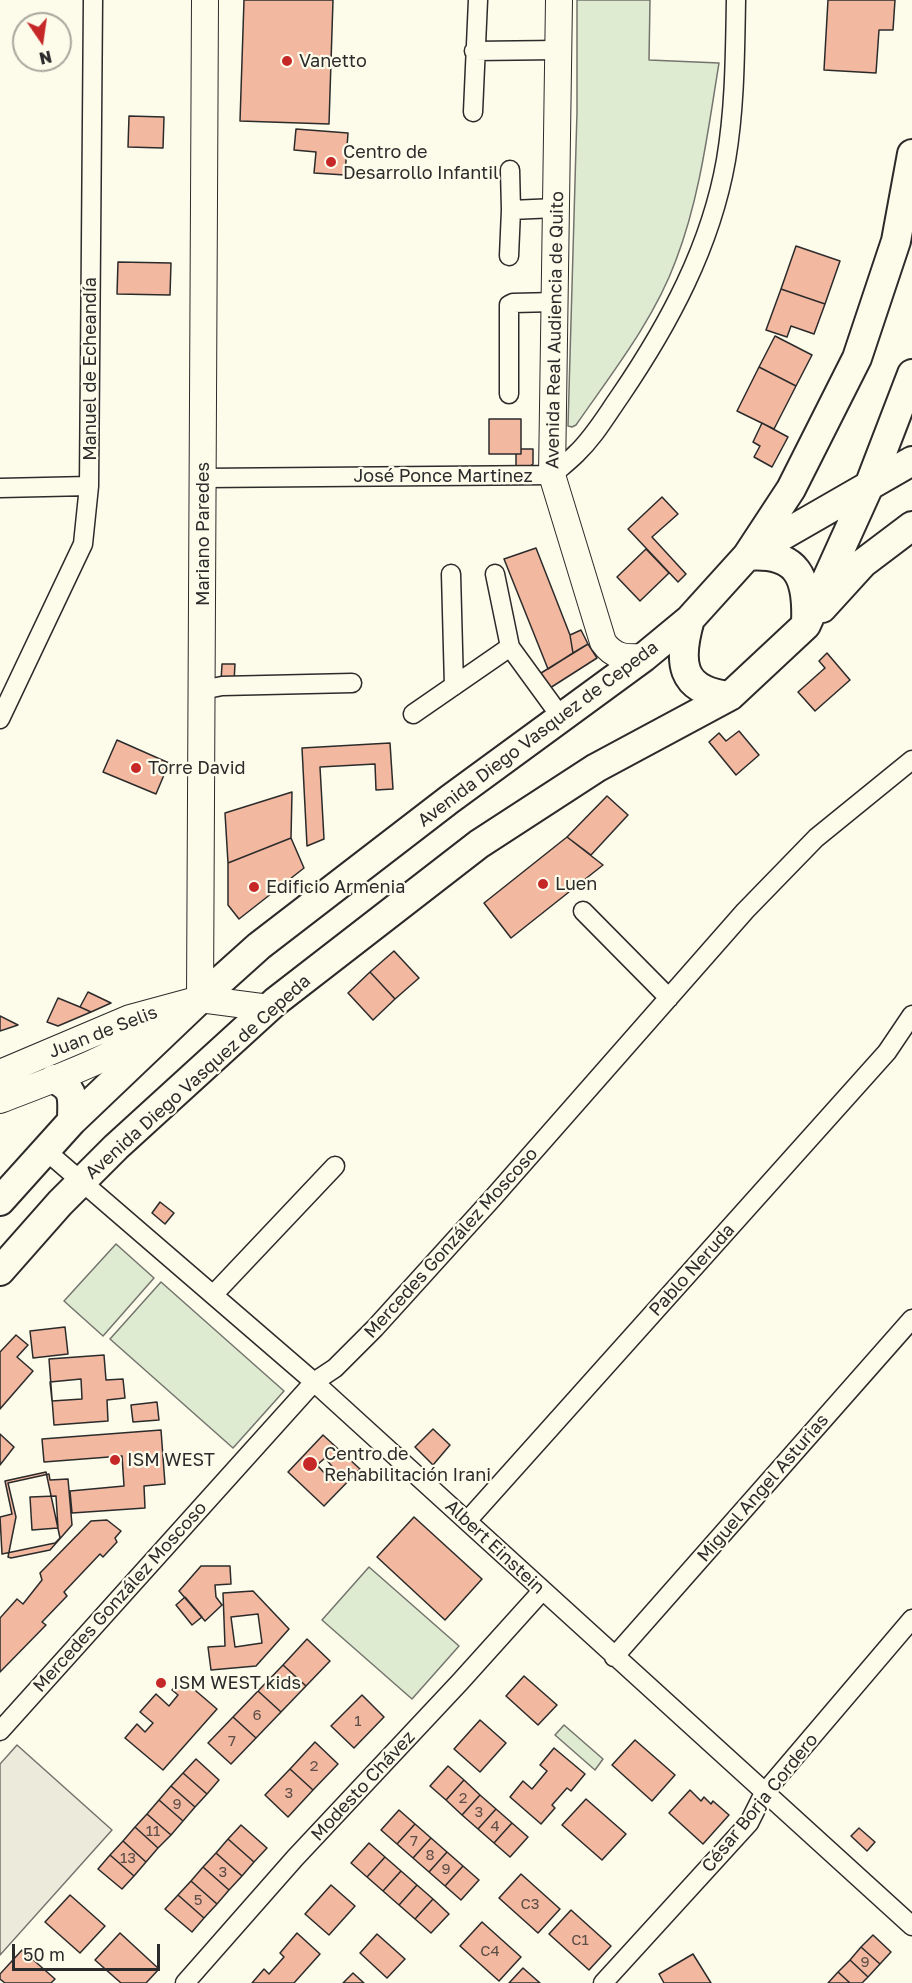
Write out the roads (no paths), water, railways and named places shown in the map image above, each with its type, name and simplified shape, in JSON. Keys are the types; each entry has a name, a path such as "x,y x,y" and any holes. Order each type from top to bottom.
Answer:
{"main road":[{"name":"Mariano Paredes","path":"200,999 205,0"},
{"name":"Avenida Real Audiencia de Quito","path":"559,0 552,475 603,642 616,656 644,657"},
{"name":"Avenida Diego Vasquez de Cepeda","path":"0,1201 72,1120 200,999 260,946 450,799 644,657 690,619 747,556 791,489 857,358 896,241 912,154"},
{"name":"Avenida Diego Vasquez de Cepeda","path":"0,1271 82,1181 269,1008 479,844 596,768 730,696 806,625 869,486 912,374"},
{"path":"747,556 912,462"},
{"path":"806,625 863,563 912,526"},
{"path":"747,556 766,554 781,558 798,571 807,603 806,625"},
{"path":"690,619 684,641 683,660 687,673 693,683 703,691 730,696"},
{"path":"200,999 269,1008"},
{"name":"Juan de Selis","path":"0,1073 130,1018 200,999"},
{"name":"Juan de Selis","path":"0,1100 138,1042 200,999"},
{"path":"54,1079 65,1084 72,1095 72,1120"}],"street":[{"name":"Manuel de Echeandía","path":"0,719 83,544 89,486 93,0"},
{"path":"473,112 478,0"},
{"name":"José Ponce Martinez","path":"204,478 552,475 576,454 591,438 640,366 674,307 706,236 718,196 732,114 736,0"},
{"path":"474,51 558,50"},
{"path":"508,256 512,210 510,170"},
{"path":"512,210 556,208"},
{"path":"509,394 509,305 555,302"},
{"path":"0,488 89,486"},
{"path":"451,574 454,686"},
{"path":"495,574 510,647 561,717"},
{"path":"413,714 510,647"},
{"path":"202,690 222,686 352,683"},
{"name":"Mercedes González Moscoso","path":"0,1731 314,1382 335,1368 375,1328 745,910 816,838 911,763"},
{"path":"583,911 669,998"},
{"name":"Pablo Neruda","path":"466,1521 887,1052 912,1015"},
{"name":"Albert Einstein","path":"45,1150 314,1382 912,1926"},
{"path":"213,1294 335,1166"},
{"name":"Miguel Angel Asturias","path":"614,1657 912,1319"},
{"name":"Modesto Chávez","path":"185,1983 295,1858 542,1591"},
{"name":"César Borja Cordero","path":"603,1983 697,1867 749,1823 764,1793 912,1619"}],"place":[{"name":"Vanetto","path":"287,61"},
{"name":"Centro de Desarrollo Infantil","path":"331,162"},
{"name":"Torre David","path":"136,768"},
{"name":"Luen","path":"543,884"},
{"name":"Edificio Armenia","path":"254,887"},
{"name":"ISM WEST","path":"115,1460"},
{"name":"Centro de Rehabilitación Irani","path":"310,1464"},
{"name":"ISM WEST kids","path":"161,1683"}]}
